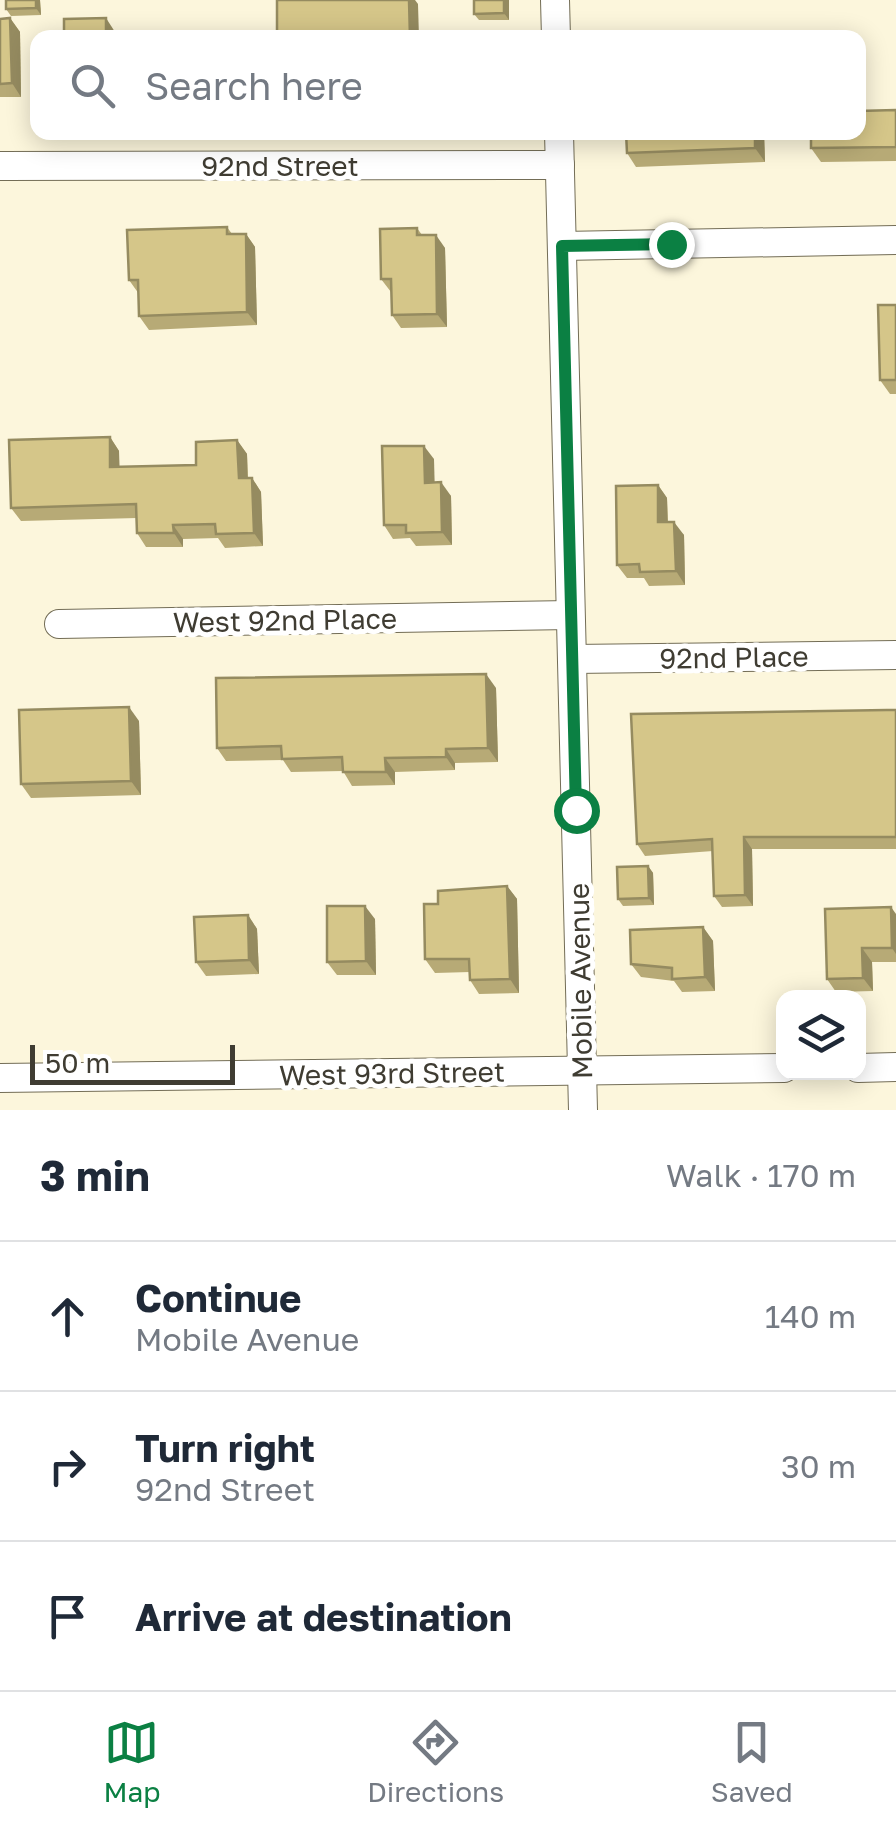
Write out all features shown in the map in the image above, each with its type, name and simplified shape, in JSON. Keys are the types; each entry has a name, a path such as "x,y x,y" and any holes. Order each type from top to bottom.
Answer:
{"street":[{"path":"555,0 556,30"},
{"name":"Mobile Avenue","path":"559,140 583,1110"},
{"name":"92nd Street","path":"0,166 560,165"},
{"path":"562,246 896,240"},
{"name":"West 92nd Place","path":"59,624 570,615"},
{"name":"92nd Place","path":"572,659 896,655"},
{"name":"West 93rd Street","path":"0,1078 776,1068"},
{"path":"866,1068 896,1068"}],"building":[{"path":"6,0 36,0 36,8 6,9"},
{"path":"277,0 409,0 410,30 277,30"},
{"path":"474,0 504,0 504,13 474,14"},
{"path":"10,18 12,83 0,84 0,19"},
{"path":"106,18 106,30 64,30 64,19"},
{"path":"896,110 896,147 811,148 811,140 866,140 866,111"},
{"path":"626,140 755,140 755,148 627,153"},
{"path":"227,227 227,234 246,234 247,312 139,316 138,280 129,280 127,230"},
{"path":"417,228 417,235 436,235 437,314 392,315 391,279 381,279 380,229"},
{"path":"878,305 896,305 896,380 880,380"},
{"path":"110,437 110,467 196,465 196,442 237,440 239,478 252,478 254,533 216,534 215,524 173,525 174,533 137,533 136,504 11,508 9,440"},
{"path":"382,446 424,446 425,483 441,482 442,532 406,533 406,525 384,525"},
{"path":"658,485 658,522 674,522 676,571 640,572 639,564 617,565 616,486"},
{"path":"486,674 488,748 446,749 446,757 385,758 386,772 343,772 342,757 282,759 281,746 217,748 216,678"},
{"path":"129,707 131,781 21,784 19,710"},
{"path":"896,710 896,837 744,837 745,895 714,896 712,839 637,844 631,714"},
{"path":"648,866 649,898 618,899 617,867"},
{"path":"507,886 510,979 470,980 469,959 425,959 424,904 438,904 438,891"},
{"path":"327,906 365,906 366,961 327,962"},
{"path":"891,907 892,948 862,948 863,978 827,979 825,909"},
{"path":"248,915 249,960 196,962 194,917"},
{"path":"703,927 705,977 672,979 672,968 631,964 630,930"}],"route":[{"path":"576,810 562,246 671,244"}]}
